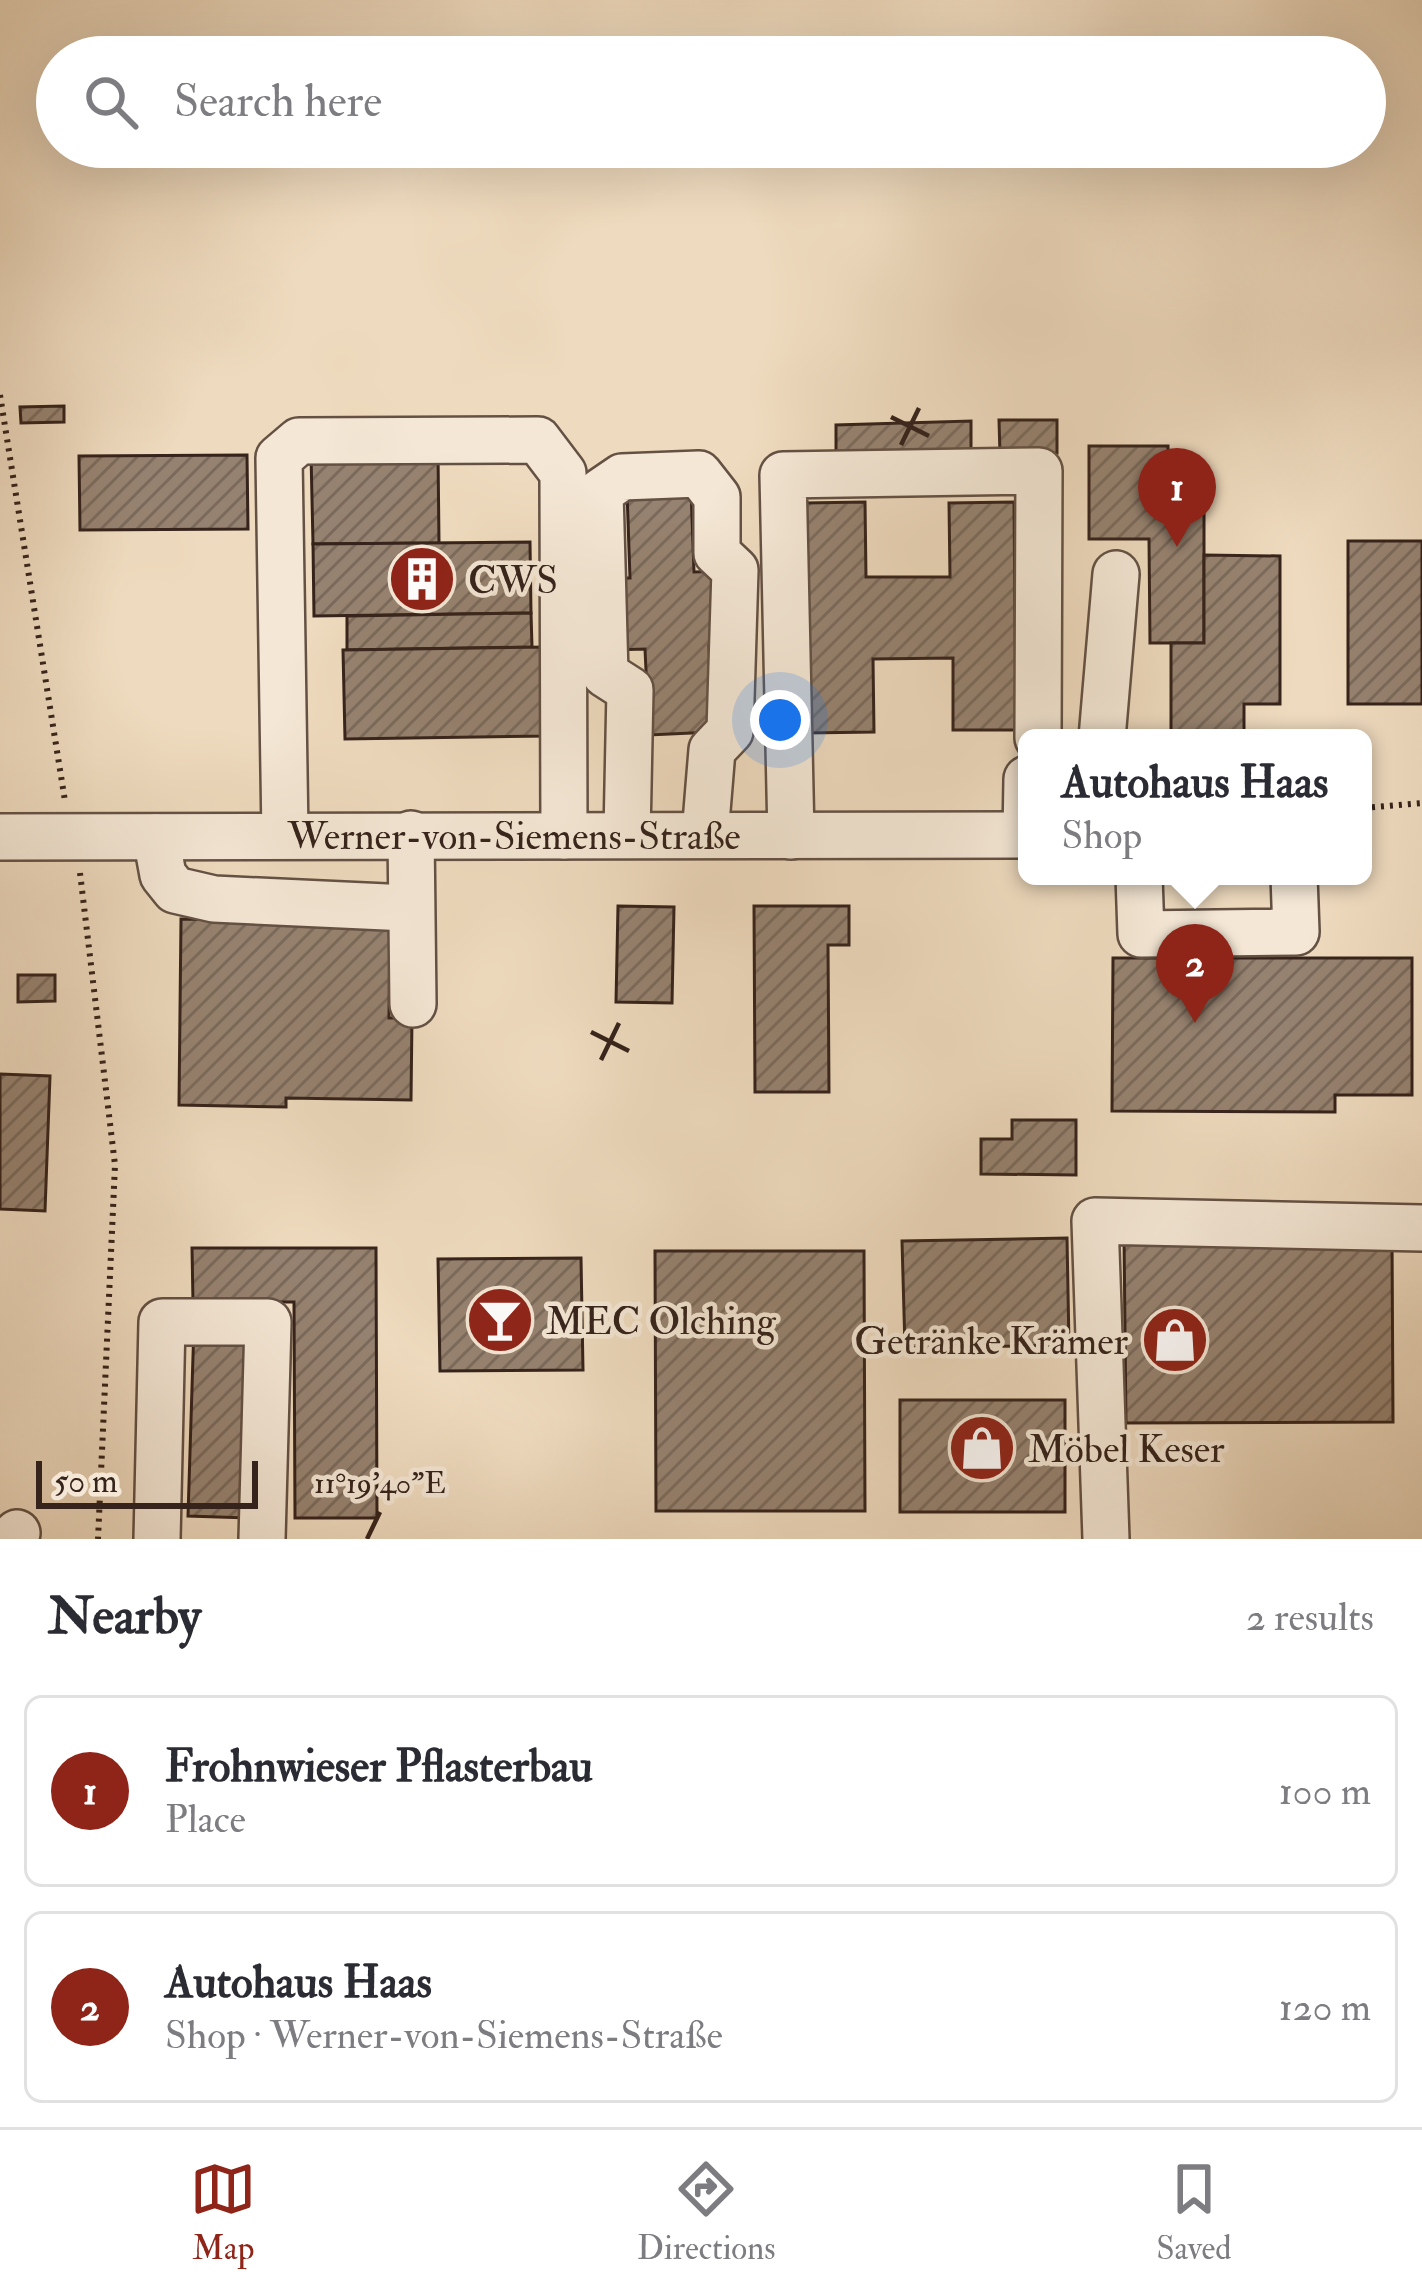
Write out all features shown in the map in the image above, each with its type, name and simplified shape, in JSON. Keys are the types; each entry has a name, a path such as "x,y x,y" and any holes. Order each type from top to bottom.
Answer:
{"street":[{"path":"285,836 279,458 299,440 538,440 563,473 564,836"},
{"path":"791,836 783,475 1039,471 1038,729"},
{"path":"627,834 630,690 604,674 600,492 622,477 699,474 717,497 718,554 736,570 730,731 712,750 705,835"},
{"path":"1103,729 1116,574"},
{"path":"411,834 408,908 413,1004"},
{"name":"Werner-von-Siemens-Straße","path":"0,837 1018,835"},
{"path":"156,836 163,874 175,890 214,899 408,908"},
{"path":"1139,885 1141,934 1296,932 1294,885"},
{"path":"1106,1539 1095,1221 1422,1228"},
{"path":"157,1539 162,1322 268,1322 262,1539"}],"path":[{"path":"0,395 73,838 115,1165 98,1539"},
{"path":"1372,803 1422,803"}],"building":[{"path":"64,406 64,422 21,423 20,407"},
{"path":"999,420 1057,420 1057,453 1000,454"},
{"path":"971,421 971,452 836,456 836,425"},
{"path":"1089,446 1168,446 1168,504 1204,504 1204,643 1150,643 1149,539 1089,539"},
{"path":"438,453 439,543 313,544 311,454"},
{"path":"247,455 248,529 80,530 79,456"},
{"path":"691,489 694,572 730,571 733,645 709,646 713,732 649,735 645,649 613,650 611,578 630,578 627,492"},
{"path":"865,502 866,577 950,577 949,503 1014,502 1016,730 953,730 953,658 873,659 874,732 807,733 805,503"},
{"path":"1348,541 1422,541 1422,704 1348,704"},
{"name":"CWS","path":"530,542 531,613 314,616 313,544"},
{"path":"1204,555 1280,556 1280,704 1244,704 1244,729 1171,729 1171,643 1204,643"},
{"path":"531,613 532,647 347,650 347,616"},
{"path":"547,647 549,736 345,739 343,650"},
{"path":"618,906 674,907 672,1003 616,1002"},
{"path":"754,906 849,906 849,945 828,945 829,1092 755,1092"},
{"path":"181,919 390,921 389,1018 412,1018 411,1100 286,1098 286,1107 179,1105"},
{"path":"1113,958 1412,958 1412,1095 1335,1095 1335,1112 1112,1111"},
{"path":"18,975 55,975 55,1001 18,1002"},
{"path":"0,1074 50,1076 45,1211 0,1209"},
{"path":"1012,1120 1076,1120 1076,1175 981,1174 981,1139 1012,1139"},
{"path":"1392,1236 1393,1422 1126,1423 1124,1237"},
{"path":"1067,1238 1069,1345 905,1348 902,1241"},
{"path":"192,1248 376,1248 377,1518 295,1518 294,1302 193,1302"},
{"path":"655,1251 864,1251 865,1511 656,1511"},
{"path":"581,1258 583,1370 440,1371 438,1259"},
{"path":"194,1324 254,1326 248,1518 188,1516"},
{"path":"900,1400 1065,1400 1065,1512 900,1512"}],"place":[{"name":"Frohnwieser Pflasterbau","path":"1177,547"},
{"name":"CWS","path":"422,579"},
{"name":"Autohaus Haas","path":"1195,1023"},
{"name":"MEC Olching","path":"500,1320"},
{"name":"Getränke Krämer","path":"1175,1340"},
{"name":"Möbel Keser","path":"982,1448"}]}
